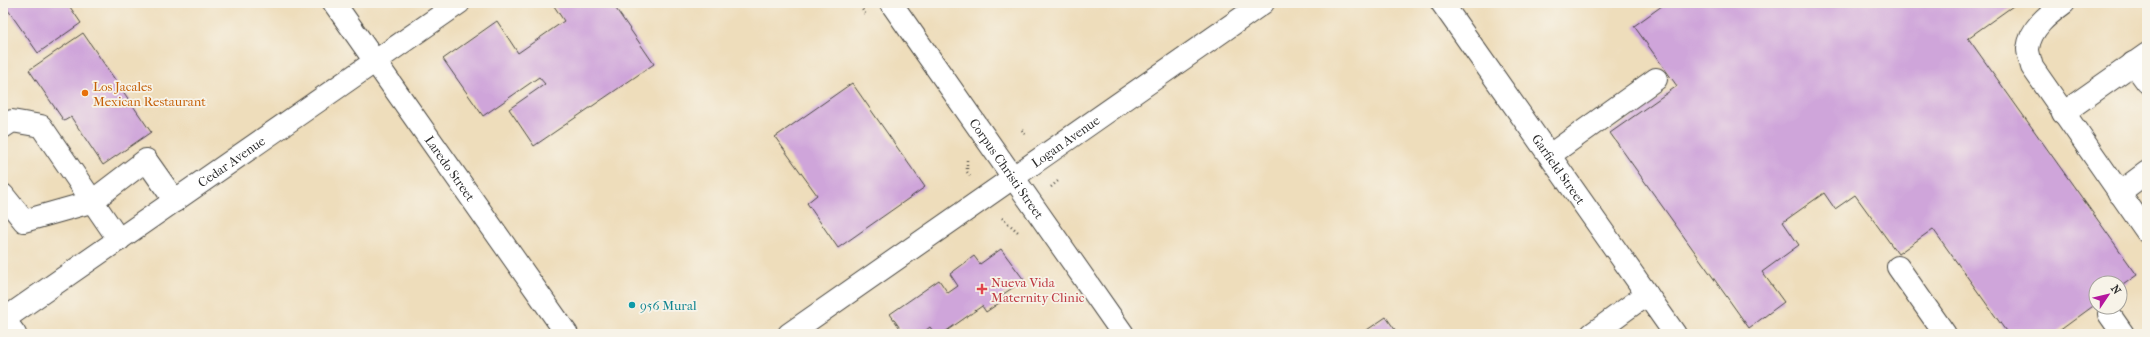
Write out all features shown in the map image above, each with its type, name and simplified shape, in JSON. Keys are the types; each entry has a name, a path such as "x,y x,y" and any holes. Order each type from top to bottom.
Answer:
{"street":[{"name":"Laredo Street","path":"334,3 567,334"},
{"name":"Cedar Avenue","path":"6,323 119,240 459,3"},
{"name":"Corpus Christi Street","path":"891,3 1123,334"},
{"name":"Logan Avenue","path":"789,334 1263,3"},
{"name":"Garfield Street","path":"1442,3 1675,334"},
{"path":"2064,3 2044,18 2033,32 2028,49 2032,67 2062,113 2147,232"},
{"path":"2062,113 2140,58 2147,82"},
{"path":"1550,155 1656,79"},
{"path":"3,127 12,121 41,126 91,202 119,240"},
{"path":"3,195 24,221 91,202 146,160 175,201"},
{"path":"2119,192 2147,172"},
{"path":"1898,267 1945,334"},
{"path":"1592,334 1647,294"},
{"path":"2110,315 2123,334"}],"path":[{"path":"963,155 967,161 967,172"}],"building":[{"path":"3,3 75,3 70,7 81,23 38,53"},
{"path":"552,3 612,3 654,64 534,146 509,109 545,84 539,77 483,116 443,59 497,21 518,53 564,21"},
{"path":"1666,3 2010,3 2013,6 1968,38 2137,275 2128,281 2128,275 2088,275 2088,310 2055,334 2008,334 1933,229 1898,254 1855,195 1835,209 1824,193 1783,222 1799,245 1762,272 1784,302 1749,328 1610,133 1677,86 1634,26"},
{"name":"Los Jacales Mexican Restaurant","path":"83,33 151,132 103,165 71,117 64,121 29,70"},
{"path":"852,83 925,187 838,248 807,203 817,195 775,137"},
{"name":"Nueva Vida Maternity Clinic","path":"1001,249 1024,280 1002,295 1005,299 986,312 982,306 942,334 935,334 930,327 921,334 904,334 890,314 939,280 948,293 958,286 950,274 974,256 980,264"},
{"path":"1386,317 1398,334 1361,334"}],"place":[{"name":"Los Jacales Mexican Restaurant","path":"85,93"},
{"name":"Nueva Vida Maternity Clinic","path":"982,289"},
{"name":"956 Mural","path":"632,305"}]}
